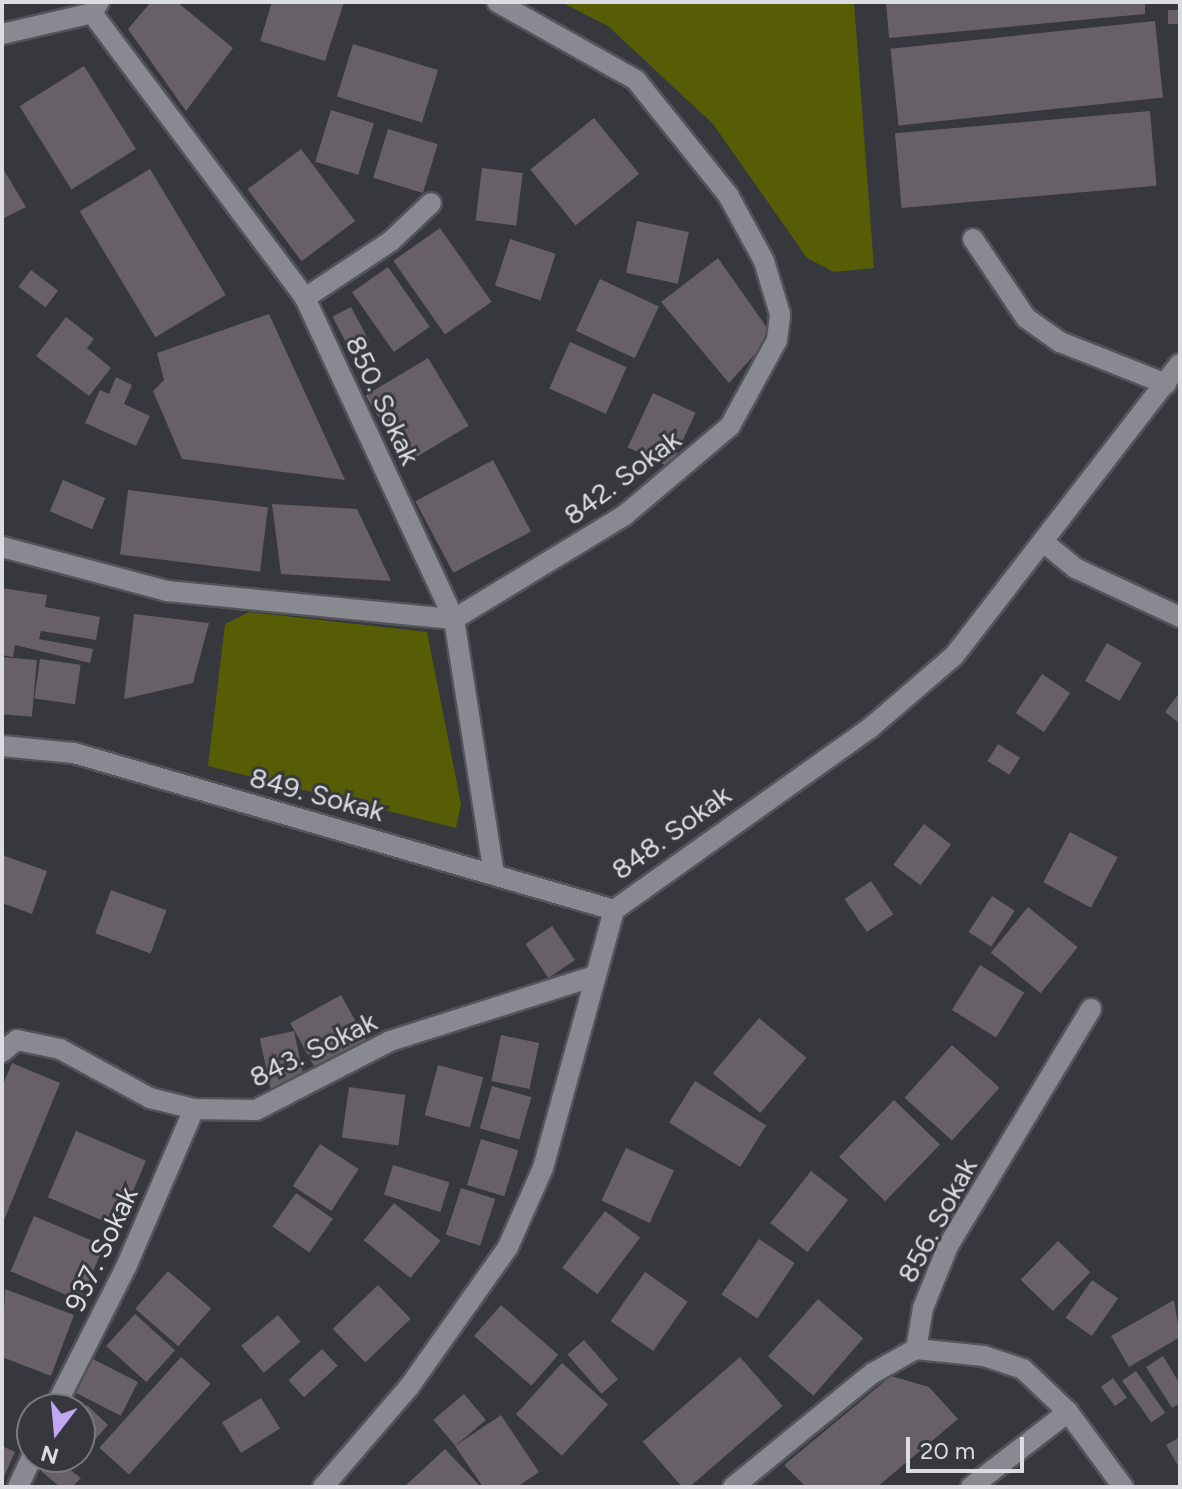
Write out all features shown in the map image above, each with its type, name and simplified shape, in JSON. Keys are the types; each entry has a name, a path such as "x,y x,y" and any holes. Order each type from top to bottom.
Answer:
{"street":[{"name":"842. Sokak","path":"454,619 613,523 701,453 751,395 777,340 780,314 764,261 728,195 674,120 636,80 497,2"},
{"name":"850. Sokak","path":"95,7 305,298 454,619 493,869"},
{"path":"2,34 95,7"},
{"path":"305,298 391,241 431,203"},
{"path":"973,239 1026,318 1060,342 1166,384"},
{"name":"848. Sokak","path":"323,1487 409,1387 508,1247 543,1168 592,977 614,910 869,729 954,656 1047,545 1180,364"},
{"path":"1047,545 1075,568 1180,617"},
{"path":"2,547 167,591 454,619"},
{"name":"849. Sokak","path":"2,746 74,753 493,869 614,910"},
{"name":"843. Sokak","path":"10,1046 60,1049 150,1098 194,1109 256,1110 390,1041 592,977"},
{"name":"856. Sokak","path":"916,1349 948,1246 1091,1009"},
{"name":"937. Sokak","path":"61,1393 194,1109"},
{"path":"733,1487 873,1373 916,1349 984,1356 1023,1369 1068,1412 1123,1487"},
{"path":"971,1487 1068,1412"}],"green space":[{"path":"561,2 854,2 874,268 834,272 807,258 713,124 608,26"},
{"path":"249,612 427,632 461,804 456,828 208,766 225,624"}],"building":[{"path":"151,2 177,2 233,48 186,111 128,29"},
{"path":"272,2 344,2 325,61 260,41"},
{"path":"886,2 1145,2 1145,14 889,38"},
{"path":"1168,10 1180,10 1180,24 1168,24"},
{"path":"1155,21 1163,98 899,125 890,49"},
{"path":"353,44 438,70 422,123 337,97"},
{"path":"84,66 136,149 71,189 20,106"},
{"path":"331,110 374,123 358,175 315,162"},
{"path":"1150,111 1157,186 902,208 895,133"},
{"path":"594,118 639,174 576,226 530,170"},
{"path":"388,129 438,144 423,193 373,178"},
{"path":"301,149 355,221 302,261 247,189"},
{"path":"2,167 26,207 2,219"},
{"path":"482,168 523,173 516,226 476,221"},
{"path":"150,169 226,295 155,337 80,211"},
{"path":"637,221 689,232 678,284 626,273"},
{"path":"440,228 492,302 445,334 393,261"},
{"path":"510,239 556,254 541,300 495,286"},
{"path":"718,258 772,335 729,383 661,302"},
{"path":"388,267 430,327 394,352 352,292"},
{"path":"31,270 58,290 46,307 18,287"},
{"path":"600,279 659,306 635,358 576,331"},
{"path":"351,307 370,342 351,352 332,317"},
{"path":"269,314 345,480 182,459 153,391 164,380 157,353"},
{"path":"66,317 94,339 87,348 111,368 89,396 36,356"},
{"path":"570,342 627,367 606,414 549,389"},
{"path":"428,358 469,426 406,463 365,396"},
{"path":"116,377 132,385 124,404 150,416 136,446 85,423 100,390 109,394"},
{"path":"653,393 696,413 670,467 628,447"},
{"path":"493,460 531,532 453,573 415,501"},
{"path":"63,480 105,498 92,529 50,511"},
{"path":"128,490 268,507 260,572 120,555"},
{"path":"272,504 357,509 391,581 281,574"},
{"path":"2,588 47,595 45,607 100,617 96,640 41,631 39,639 93,649 90,663 15,645 13,657 2,655"},
{"path":"134,614 209,623 193,683 124,699"},
{"path":"1107,643 1142,663 1120,701 1085,681"},
{"path":"2,657 37,660 32,717 2,714"},
{"path":"40,659 81,665 75,704 34,699"},
{"path":"1042,674 1070,693 1044,732 1016,713"},
{"path":"1180,692 1180,724 1165,712"},
{"path":"998,744 1020,758 1009,775 987,761"},
{"path":"924,824 951,844 920,885 893,865"},
{"path":"1070,832 1118,857 1091,908 1043,882"},
{"path":"2,855 47,871 32,914 2,903"},
{"path":"871,881 893,914 867,932 844,899"},
{"path":"111,890 166,910 151,953 95,933"},
{"path":"992,896 1015,911 991,947 969,932"},
{"path":"1028,907 1078,947 1041,993 991,953"},
{"path":"552,926 575,960 548,978 525,944"},
{"path":"980,965 1024,993 996,1038 952,1010"},
{"path":"341,995 366,1040 315,1069 290,1023"},
{"path":"759,1018 806,1058 760,1113 713,1073"},
{"path":"294,1031 305,1081 270,1088 260,1038"},
{"path":"501,1035 539,1043 529,1089 491,1081"},
{"path":"952,1045 1000,1088 952,1141 904,1098"},
{"path":"12,1063 60,1083 2,1225 2,1087"},
{"path":"438,1065 483,1077 470,1127 425,1115"},
{"path":"695,1081 766,1126 740,1167 669,1123"},
{"path":"492,1086 531,1097 519,1140 480,1128"},
{"path":"349,1087 405,1095 398,1145 342,1138"},
{"path":"894,1100 940,1144 885,1201 839,1157"},
{"path":"76,1131 146,1161 118,1227 48,1197"},
{"path":"481,1139 518,1150 504,1196 467,1185"},
{"path":"320,1144 359,1169 331,1211 293,1186"},
{"path":"626,1148 674,1170 650,1223 601,1201"},
{"path":"393,1165 449,1182 440,1212 384,1195"},
{"path":"811,1171 848,1200 807,1252 770,1223"},
{"path":"461,1188 495,1199 480,1246 446,1235"},
{"path":"296,1193 333,1219 309,1252 272,1227"},
{"path":"394,1203 441,1241 410,1278 364,1240"},
{"path":"605,1211 640,1237 597,1294 562,1268"},
{"path":"34,1216 104,1246 81,1301 11,1271"},
{"path":"759,1239 795,1263 757,1319 722,1295"},
{"path":"1058,1241 1090,1272 1053,1311 1020,1280"},
{"path":"168,1271 211,1308 178,1346 135,1309"},
{"path":"645,1272 688,1302 653,1351 611,1321"},
{"path":"1092,1280 1118,1298 1092,1336 1066,1318"},
{"path":"378,1285 411,1319 365,1363 333,1329"},
{"path":"5,1289 74,1315 51,1376 2,1357"},
{"path":"818,1299 863,1338 813,1396 768,1356"},
{"path":"1174,1300 1180,1337 1129,1367 1111,1336"},
{"path":"501,1305 558,1355 531,1386 474,1336"},
{"path":"135,1314 175,1350 146,1382 106,1346"},
{"path":"278,1315 300,1342 264,1373 241,1346"},
{"path":"584,1340 618,1379 602,1394 567,1354"},
{"path":"322,1349 338,1366 304,1397 288,1380"},
{"path":"1163,1356 1180,1384 1180,1403 1172,1408 1146,1367"},
{"path":"89,1357 138,1382 121,1416 96,1403 96,1393 72,1391"},
{"path":"181,1357 211,1384 129,1474 99,1448"},
{"path":"740,1357 783,1406 690,1487 682,1487 643,1442"},
{"path":"562,1363 608,1404 562,1456 516,1414"},
{"path":"1136,1371 1165,1413 1151,1423 1122,1381"},
{"path":"891,1376 929,1387 958,1419 877,1487 806,1487 784,1465"},
{"path":"1113,1378 1127,1397 1115,1406 1101,1387"},
{"path":"464,1394 486,1420 455,1446 433,1420"},
{"path":"261,1398 280,1429 241,1453 222,1422"},
{"path":"96,1414 108,1425 96,1438"},
{"path":"501,1415 539,1472 517,1487 483,1487 455,1446"},
{"path":"1180,1437 1180,1469 1166,1445"},
{"path":"2,1446 15,1452 2,1481"},
{"path":"445,1449 481,1487 404,1487"},
{"path":"43,1473 74,1473 81,1478 72,1487 60,1487"}]}
